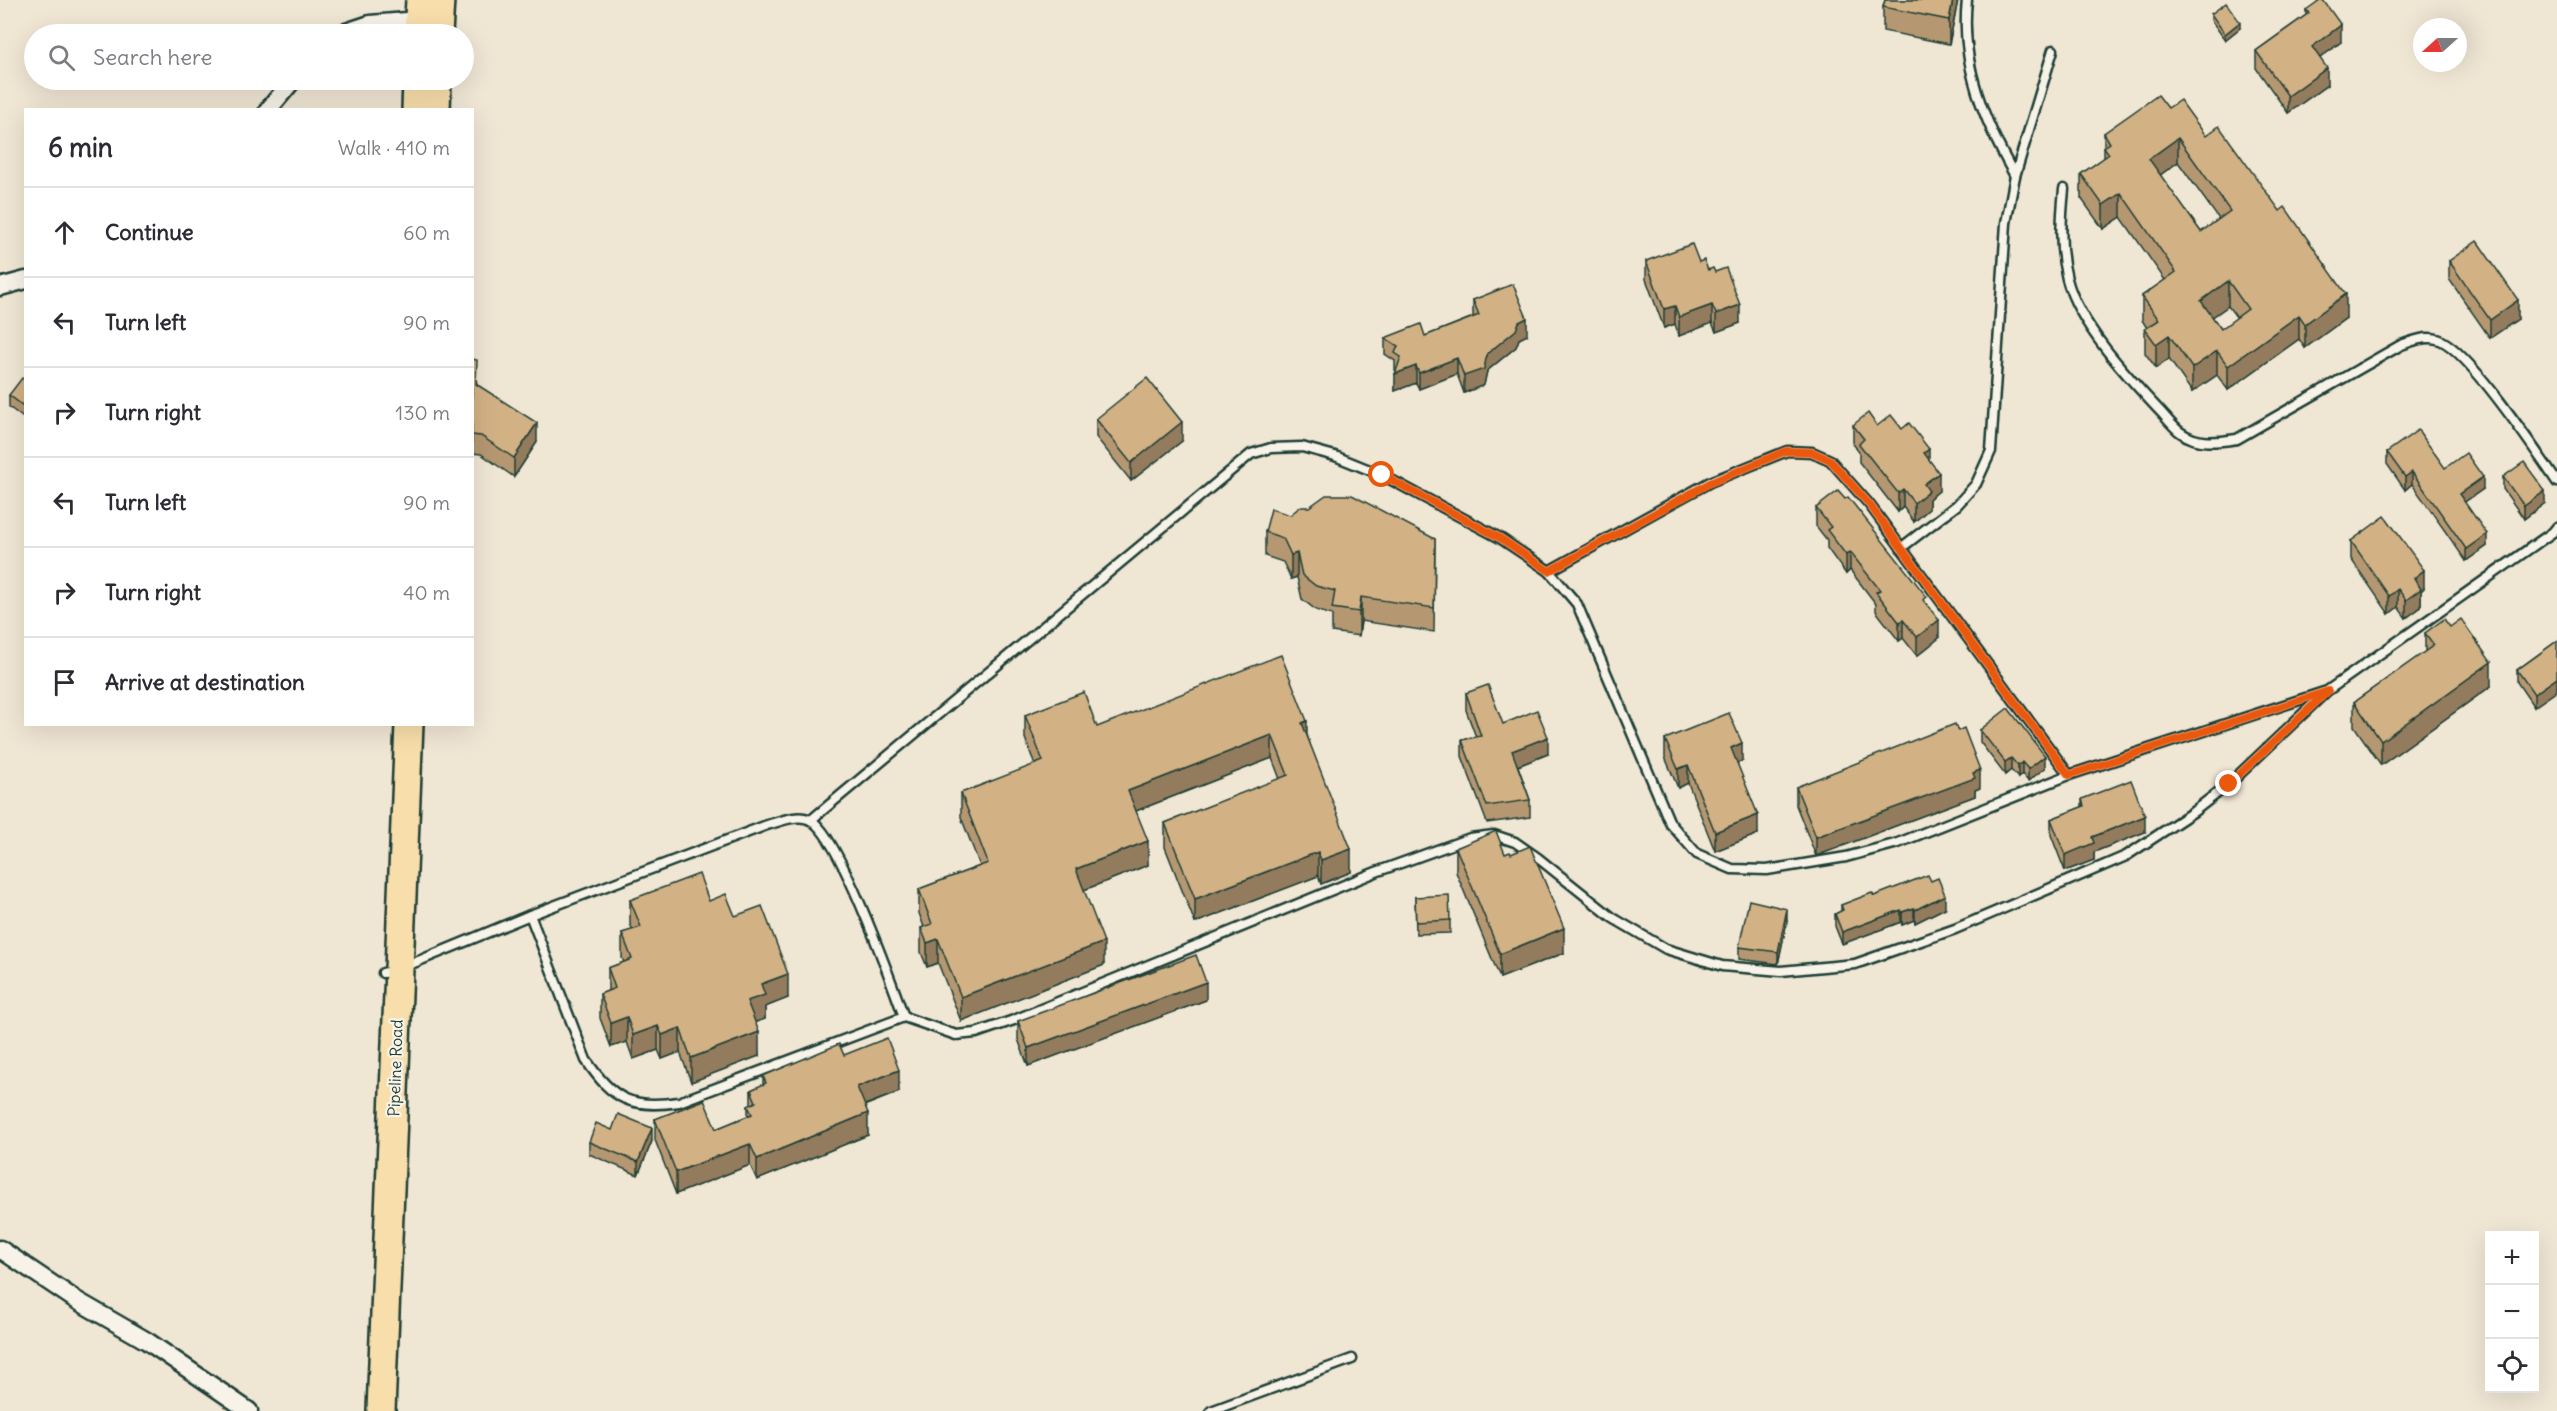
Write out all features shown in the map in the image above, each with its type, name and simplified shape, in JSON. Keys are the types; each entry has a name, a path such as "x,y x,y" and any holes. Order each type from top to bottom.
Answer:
{"main road":[{"path":"424,22 440,0"},
{"path":"416,108 417,90"},
{"path":"436,108 437,90"},
{"name":"Pipeline Road","path":"391,971 393,726"},
{"name":"Pipeline Road","path":"365,1411 380,1239 391,971 409,726"},
{"name":"Pipeline Road","path":"380,1239 381,1411"}],"street":[{"path":"370,24 424,22"},
{"path":"270,108 285,90"},
{"path":"0,287 24,281"},
{"path":"0,1249 76,1300 147,1341 249,1411"}],"lane":[{"path":"1967,0 1964,23 1968,59 1980,106 2015,176"},
{"path":"1902,548 1963,498 1976,484 1991,451 2006,223 2015,176 2053,50"},
{"path":"2064,189 2060,242 2067,281 2088,325 2137,386 2181,432 2201,441 2215,443 2237,439 2401,345 2421,339 2439,339 2466,361 2481,379 2517,423 2557,482"},
{"path":"811,820 1251,454 1271,448 1302,447 1335,456 1382,475 1490,533 1549,571 1577,604 1670,823 1697,854 1732,869 1767,870 1846,857 1898,843 2069,775 2328,691"},
{"path":"1549,571 1710,483 1786,451 1812,452 1830,460 1869,504 2069,775"},
{"path":"530,915 586,1060 599,1079 617,1097 653,1106 679,1102 904,1017 956,1035 976,1033 1014,1020 1376,872 1470,838 1494,835 1515,842 1613,918 1666,949 1722,966 1769,970 1855,964 1955,929 2126,856 2193,812 2229,784 2328,691 2557,527"},
{"path":"391,971 530,915 767,825 794,818 811,820 824,832 847,876 884,959 904,1017"},
{"path":"1211,1411 1352,1359"}],"building":[{"path":"1885,0 1953,0 1949,20 1883,7"},
{"path":"2323,0 2341,25 2312,47 2327,68 2288,96 2256,51 2309,13 2306,10"},
{"path":"2226,3 2240,22 2225,34 2211,14"},
{"path":"2158,95 2168,108 2180,100 2206,136 2219,126 2280,211 2285,207 2346,294 2305,324 2299,315 2228,366 2217,351 2192,368 2169,335 2156,344 2145,329 2159,320 2142,296 2176,272 2121,193 2103,205 2081,174 2109,154 2104,147 2110,143 2104,133","holes":["2178,138 2230,211 2201,232 2149,159","2228,281 2248,309 2221,329 2201,301"]},
{"path":"2477,241 2518,300 2490,320 2449,261"},
{"path":"1692,244 1699,262 1704,260 1708,270 1713,268 1715,272 1726,268 1740,305 1716,314 1712,305 1679,317 1675,306 1664,309 1646,261"},
{"path":"1513,284 1527,318 1519,322 1516,330 1487,354 1484,369 1464,376 1457,358 1419,373 1416,366 1395,374 1401,357 1395,353 1398,346 1385,338 1421,324 1425,336 1479,315 1473,300"},
{"path":"474,359 477,360 476,384 537,423 514,458 481,436 474,435"},
{"path":"22,378 24,380 24,406 9,395"},
{"path":"1147,378 1182,422 1131,463 1096,419"},
{"path":"1868,413 1877,426 1891,415 1902,429 1909,423 1929,449 1924,453 1939,473 1924,484 1929,491 1914,503 1903,489 1898,493 1859,444 1864,439 1853,425"},
{"path":"2418,430 2445,468 2466,453 2483,477 2459,494 2487,534 2466,549 2412,472 2405,477 2387,452"},
{"path":"2524,462 2545,491 2524,506 2503,477"},
{"path":"1838,491 1845,499 1848,497 1927,597 1923,600 1939,620 1917,637 1903,620 1899,622 1876,592 1880,590 1850,552 1846,555 1827,530 1831,527 1816,508"},
{"path":"1326,495 1352,495 1435,539 1434,608 1361,597 1359,612 1332,608 1335,591 1316,586 1302,575 1297,553 1291,555 1283,538 1265,532 1271,509 1290,515 1300,507 1309,507"},
{"path":"2385,516 2424,570 2414,578 2421,589 2406,600 2398,589 2389,596 2351,541"},
{"path":"2444,619 2450,627 2461,619 2491,662 2381,741 2354,702 2434,645 2425,633"},
{"path":"2557,641 2557,678 2534,694 2517,670"},
{"path":"1281,655 1307,721 1302,723 1351,849 1321,860 1318,852 1195,899 1165,823 1288,775 1272,735 1128,791 1148,841 1076,869 1104,942 961,997 938,939 927,943 921,928 932,924 919,889 988,863 961,793 1043,761 1025,715 1084,692 1097,727"},
{"path":"1488,685 1503,724 1537,710 1548,737 1512,751 1530,800 1487,806 1462,740 1481,736 1466,693"},
{"path":"2008,708 2045,756 2028,769 2022,762 2018,766 2011,758 2005,762 1980,730"},
{"path":"1729,713 1742,743 1731,748 1758,815 1715,832 1688,765 1678,769 1665,739"},
{"path":"1955,724 1958,731 1964,728 1980,770 1973,773 1975,778 1816,837 1796,787"},
{"path":"2131,780 2145,816 2092,837 2094,843 2065,855 2051,819 2084,806 2082,799"},
{"path":"1496,831 1505,854 1510,852 1511,854 1530,846 1564,928 1500,954 1456,848"},
{"path":"699,874 709,901 726,894 735,916 762,906 788,974 761,984 765,995 747,1001 759,1032 691,1058 680,1028 662,1035 658,1026 633,1035 627,1017 611,1023 600,994 615,988 608,968 632,959 622,933 641,927 630,900"},
{"path":"1928,875 1931,881 1938,878 1945,895 1915,910 1914,908 1902,912 1901,910 1842,932 1835,914 1843,910 1841,905 1872,893 1874,896"},
{"path":"1449,895 1450,920 1416,922 1415,897"},
{"path":"1749,900 1787,909 1778,952 1739,947"},
{"path":"1196,955 1206,982 1028,1048 1018,1021"},
{"path":"887,1038 899,1070 857,1087 868,1113 757,1159 750,1144 676,1172 655,1119 704,1100 716,1129 752,1114 748,1106 756,1102 751,1090 766,1083 763,1076 839,1044 844,1055"},
{"path":"618,1114 652,1128 638,1162 589,1142 596,1123 612,1130"}],"route":[{"path":"1382,475 1500,538 1549,571 1710,483 1786,451 1812,452 1830,460 1869,504 2069,775 2328,691 2229,784"}]}
